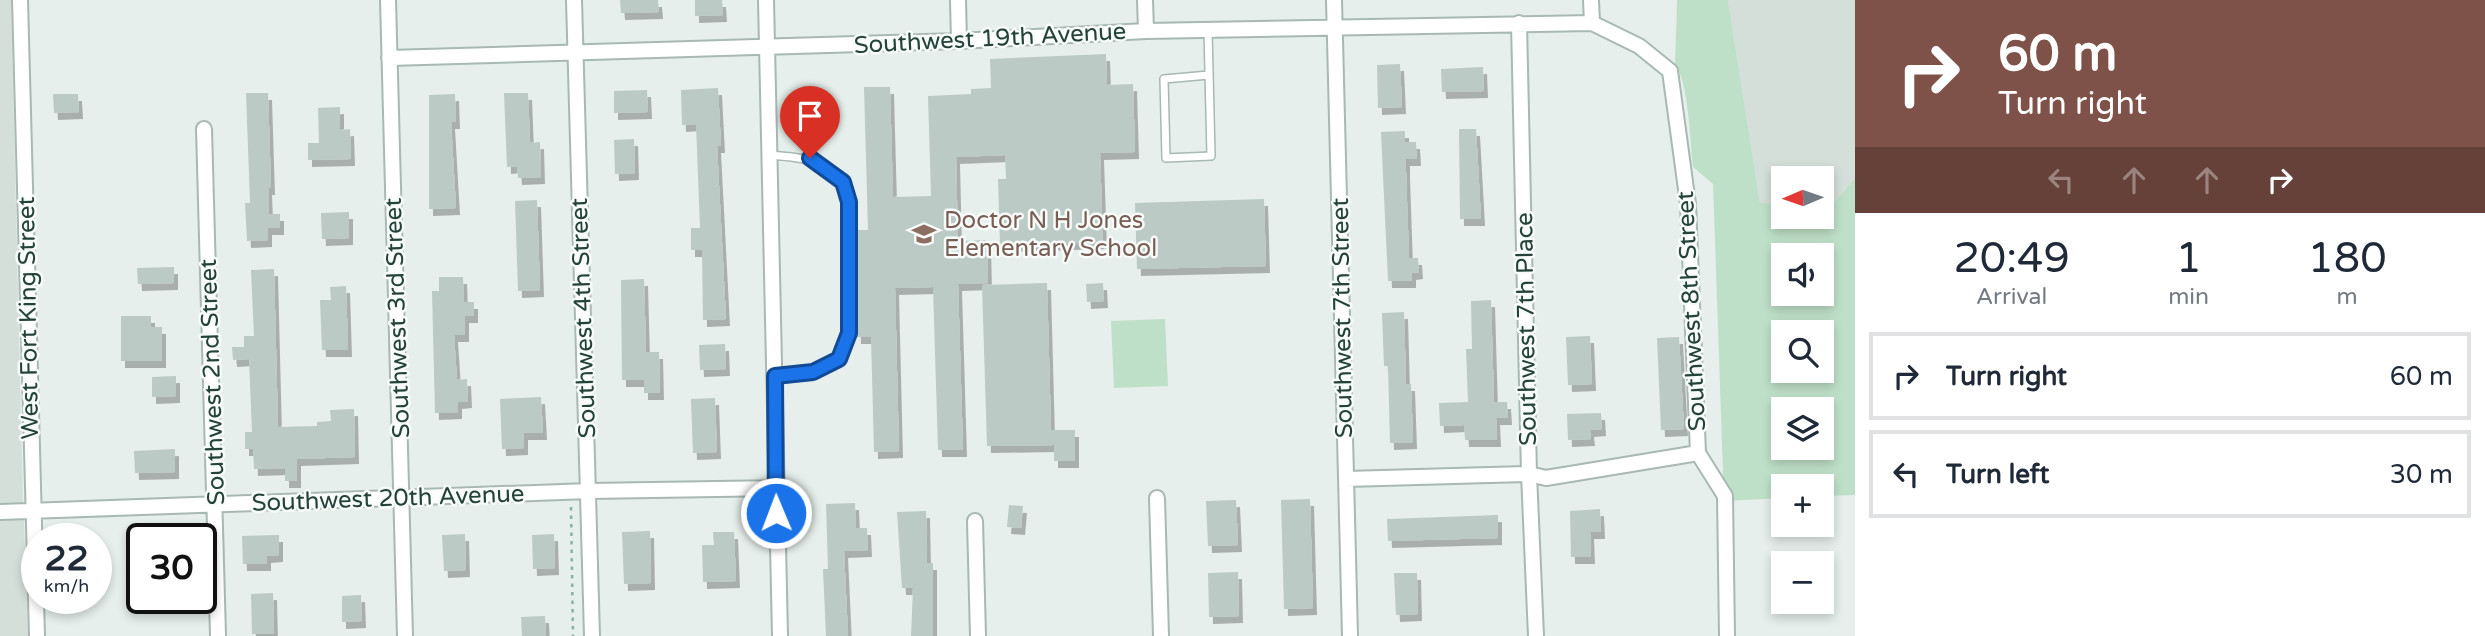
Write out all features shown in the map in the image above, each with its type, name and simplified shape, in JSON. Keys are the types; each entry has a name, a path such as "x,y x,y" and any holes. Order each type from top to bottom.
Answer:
{"street":[{"name":"West Fort King Street","path":"20,0 37,636"},
{"name":"Southwest 3rd Street","path":"388,0 405,636"},
{"name":"Southwest 4th Street","path":"574,0 592,636"},
{"path":"766,0 780,636"},
{"path":"958,0 959,41"},
{"path":"1145,0 1146,31"},
{"name":"Southwest 7th Street","path":"1334,0 1350,636"},
{"path":"1591,0 1592,23"},
{"name":"Southwest 7th Place","path":"1520,23 1528,474 1536,636"},
{"name":"Southwest 19th Avenue","path":"389,58 575,50 959,41 1146,31 1592,23"},
{"name":"Southwest 8th Street","path":"1592,23 1639,46 1670,71 1688,204 1698,453 1726,496 1727,636"},
{"name":"Southwest 2nd Street","path":"204,129 218,636"},
{"path":"1346,479 1528,474 1546,478 1698,453"},
{"name":"Southwest 20th Avenue","path":"0,512 589,491 776,488"},
{"path":"1157,498 1161,636"},
{"path":"975,521 978,636"}],"lane":[{"path":"1208,30 1211,156 1167,158 1164,79 1209,75"},
{"path":"769,155 810,158 843,182 849,202 849,333 839,359 813,372 775,376"}],"path":[{"path":"571,507 573,636"}],"shaded area":[{"path":"0,0 11,0 23,503 0,504"},
{"path":"1728,0 1855,0 1855,178 1834,203 1834,166 1771,166 1771,203 1760,203"},
{"path":"24,519 24,523 21,523 21,614 27,614 28,636 0,636 0,520"}],"green space":[{"path":"1677,0 1728,0 1760,203 1771,203 1771,229 1834,229 1834,203 1855,178 1855,495 1834,496 1834,474 1771,474 1771,499 1724,501 1713,184 1693,167 1686,99 1675,64"},
{"path":"1165,319 1168,386 1114,388 1111,321"}],"building":[{"path":"620,0 658,0 659,12 621,13"},
{"path":"695,0 722,0 723,15 695,16"},
{"path":"1106,54 1107,85 1133,84 1135,152 1100,153 1103,242 1000,245 998,179 1006,179 1005,155 956,157 958,241 987,240 988,283 958,284 963,450 938,450 933,287 895,288 899,451 874,452 871,337 857,337 855,230 868,230 864,87 890,87 893,197 931,196 928,96 971,94 971,89 991,88 990,59"},
{"path":"1400,64 1402,107 1378,108 1377,65"},
{"path":"1483,67 1484,91 1442,92 1441,69"},
{"path":"718,88 721,146 717,146 726,319 703,320 702,250 691,250 691,228 700,228 696,124 682,125 681,90"},
{"path":"647,90 648,112 614,113 614,91"},
{"path":"246,93 268,93 271,188 268,188 269,214 280,214 280,228 268,228 268,240 247,241 245,203 250,203"},
{"path":"504,93 528,93 530,143 540,142 541,177 518,178 517,166 507,167"},
{"path":"53,94 78,94 79,112 54,113"},
{"path":"455,94 456,122 451,122 456,208 429,209 429,95"},
{"path":"340,107 340,130 350,129 351,159 308,160 308,143 319,143 318,108"},
{"path":"1459,129 1476,129 1481,219 1460,219"},
{"path":"1405,131 1405,142 1416,142 1417,159 1406,159 1406,172 1409,258 1418,258 1419,272 1412,273 1412,281 1388,281 1381,132"},
{"path":"634,139 635,173 615,174 614,140"},
{"path":"1264,199 1266,266 1137,269 1135,203"},
{"path":"537,200 540,290 518,291 515,201"},
{"path":"349,212 349,238 322,239 321,213"},
{"path":"174,267 174,283 138,284 137,268"},
{"path":"274,269 278,427 317,426 317,422 331,421 330,410 354,409 355,457 297,459 297,481 285,481 285,468 254,469 253,449 245,449 245,432 252,432 249,359 233,360 232,347 244,347 244,336 254,336 251,270"},
{"path":"439,277 463,277 464,302 474,302 474,316 465,316 465,335 454,335 457,380 467,379 468,401 458,402 458,412 435,413 432,291 439,291"},
{"path":"644,279 646,352 659,352 660,393 644,393 644,380 622,380 621,280"},
{"path":"1047,283 1051,430 1075,430 1075,461 1054,461 1054,445 987,446 982,285"},
{"path":"1103,283 1104,301 1087,302 1086,284"},
{"path":"346,286 348,350 322,350 320,300 331,300 330,287"},
{"path":"1491,300 1494,402 1507,402 1508,418 1496,418 1497,440 1465,440 1464,425 1440,426 1439,403 1468,402 1466,349 1472,349 1471,301"},
{"path":"1404,312 1406,384 1411,384 1413,442 1390,443 1388,366 1384,366 1382,313"},
{"path":"121,316 151,316 151,327 162,327 162,361 121,361"},
{"path":"1590,336 1592,384 1568,385 1566,337"},
{"path":"1679,337 1684,429 1661,430 1657,338"},
{"path":"725,344 726,369 700,370 699,345"},
{"path":"176,376 176,396 152,397 152,377"},
{"path":"541,397 543,433 524,433 524,448 502,449 500,399"},
{"path":"715,398 717,452 693,453 691,399"},
{"path":"1601,413 1602,429 1590,430 1591,439 1568,440 1567,414"},
{"path":"175,449 175,472 135,473 134,451"},
{"path":"1310,499 1313,608 1284,609 1281,500"},
{"path":"1236,500 1238,545 1208,546 1206,501"},
{"path":"855,503 856,528 867,528 868,550 844,551 848,636 826,636 823,569 828,569 826,504"},
{"path":"1009,505 1023,506 1021,528 1007,527"},
{"path":"1600,509 1601,532 1590,532 1591,557 1571,557 1570,511"},
{"path":"926,511 927,563 933,563 933,636 911,636 913,588 902,588 897,512"},
{"path":"1498,515 1498,538 1388,541 1387,519"},
{"path":"650,531 651,583 624,584 622,532"},
{"path":"713,532 734,532 736,581 703,582 702,545 714,545"},
{"path":"465,534 466,570 444,571 442,535"},
{"path":"554,534 555,568 533,569 532,535"},
{"path":"279,535 279,555 267,556 267,564 243,564 242,536"},
{"path":"1238,572 1239,616 1209,617 1208,573"},
{"path":"1394,573 1417,573 1418,614 1396,615"},
{"path":"273,593 274,634 252,634 251,594"},
{"path":"361,595 362,621 342,622 342,596"},
{"path":"545,616 546,636 522,636 521,617"}],"place":[{"name":"Doctor N H Jones Elementary School","path":"924,234"}],"route":[{"path":"776,513 775,376 813,372 839,359 849,333 849,202 843,182 810,158"}]}
